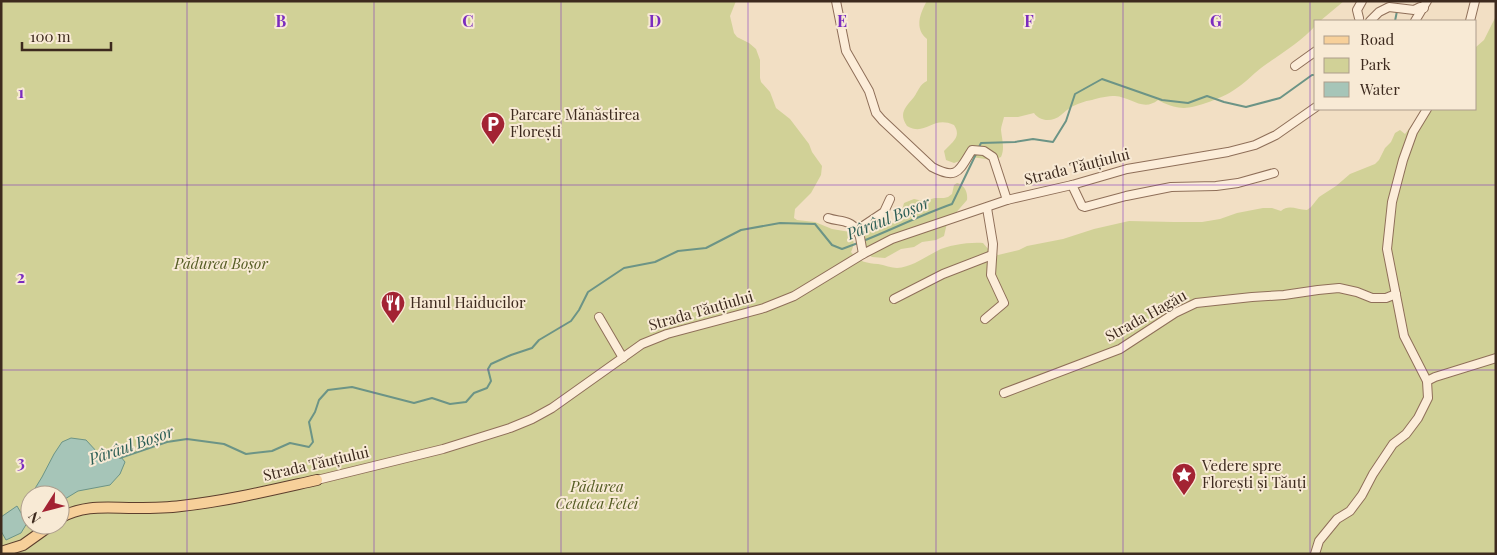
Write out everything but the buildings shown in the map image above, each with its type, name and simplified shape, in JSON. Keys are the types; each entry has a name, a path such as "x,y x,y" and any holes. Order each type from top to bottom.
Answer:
{"main road":[{"name":"Strada Tăuțiului","path":"70,513 89,508 180,506 234,499 318,480"},
{"path":"1,552 23,545 37,535"}],"street":[{"path":"836,1 846,51 869,91 876,113 882,120 932,167 941,172 953,174 960,170 972,150 984,151 993,158 1007,200"},
{"path":"1360,20 1357,10 1362,1"},
{"path":"1470,20 1474,1"},
{"path":"1371,20 1389,7 1414,10 1426,5"},
{"path":"1416,20 1426,5"},
{"path":"1295,66 1314,53"},
{"name":"Strada Tăuțiului","path":"318,480 443,449 510,428 532,419 552,408 642,344 667,334 778,303 794,296 863,254 892,239 1007,200 1072,185 1126,169 1228,152 1255,145 1276,135 1314,108"},
{"path":"1315,554 1319,541 1337,519 1350,511 1393,444 1406,434 1418,418 1428,398 1427,382 1404,336 1388,249 1392,202 1403,160 1413,132 1427,110"},
{"path":"1072,185 1080,203 1085,207 1171,187 1216,186 1238,183 1274,173"},
{"path":"857,230 884,212 890,199"},
{"path":"985,319 1004,304 991,275 993,244 988,208"},
{"path":"828,218 835,221 843,220 853,225 857,230 863,254"},
{"path":"894,299 943,274 992,255"},
{"name":"Strada Hagău","path":"1004,394 1120,349 1175,313 1196,303 1252,297 1284,296 1339,288 1372,298 1386,298 1396,294"},
{"path":"599,317 623,358"},
{"path":"1427,382 1496,358"}],"green space":[{"path":"1,1 736,1 730,16 734,33 756,49 760,60 761,82 770,92 776,108 790,119 809,144 822,166 821,175 811,193 795,209 794,218 850,232 854,242 851,252 857,258 893,268 913,264 942,249 959,244 983,243 989,250 998,255 1129,221 1202,222 1263,208 1281,211 1287,208 1307,210 1319,197 1350,174 1375,164 1391,142 1395,133 1400,130 1405,134 1421,110 1477,110 1477,46 1484,40 1496,16 1496,554 1,554"},
{"path":"927,1 1344,1 1321,20 1314,20 1314,27 1297,43 1261,68 1238,88 1217,99 1184,108 1170,106 1158,100 1147,105 1112,96 1078,104 1051,120 1040,118 1034,113 1018,117 1004,117 1001,128 1003,147 1001,157 993,160 971,157 954,163 946,160 944,151 956,136 957,133 954,125 940,122 924,128 914,129 907,126 903,117 906,107 921,86 927,81 927,39 919,26 922,11"},
{"path":"957,183 965,190 967,200 947,223 944,236 936,240 922,242 914,247 901,249 885,258 872,257 864,251 860,235 864,232 869,229 883,228 891,224 899,215 904,203 914,199 923,201 948,197 952,194 954,185"}],"water":[{"path":"71,438 86,440 98,453 104,456 117,452 125,462 120,474 110,485 78,491 70,496 70,485 37,485 62,442"},
{"path":"17,506 20,511 20,533 6,540 1,531 1,517"}],"waterway":[{"name":"Pârâul Boșor","path":"1395,20 1397,11"},
{"name":"Pârâul Boșor","path":"979,147 981,143 1015,142 1033,139 1053,142 1066,121 1075,94 1102,79 1162,100 1188,103 1207,96 1246,107 1280,98 1314,75"},
{"name":"Pârâul Boșor","path":"863,241 952,204 976,154"},
{"name":"Pârâul Boșor","path":"120,458 167,442 187,439 224,444 246,454 272,451 290,443 309,447 313,442 309,422 319,400 328,390 352,387 414,403 432,398 450,404 466,402 474,393 487,388 491,381 488,369 491,364 532,348 539,340 571,321 588,292 624,268 655,262 678,251 706,248 741,230 780,223 815,224 832,245 842,249 858,243"}],"place":[{"name":"Parcare Mănăstirea Florești","path":"493,145"},
{"name":"Hanul Haiducilor","path":"393,324"},
{"name":"Vedere spre Florești și Tăuți","path":"1184,496"}],"park label":[{"name":"Pădurea Boșor","path":"221,264"},
{"name":"Pădurea Cetatea Fetei","path":"597,496"}]}
